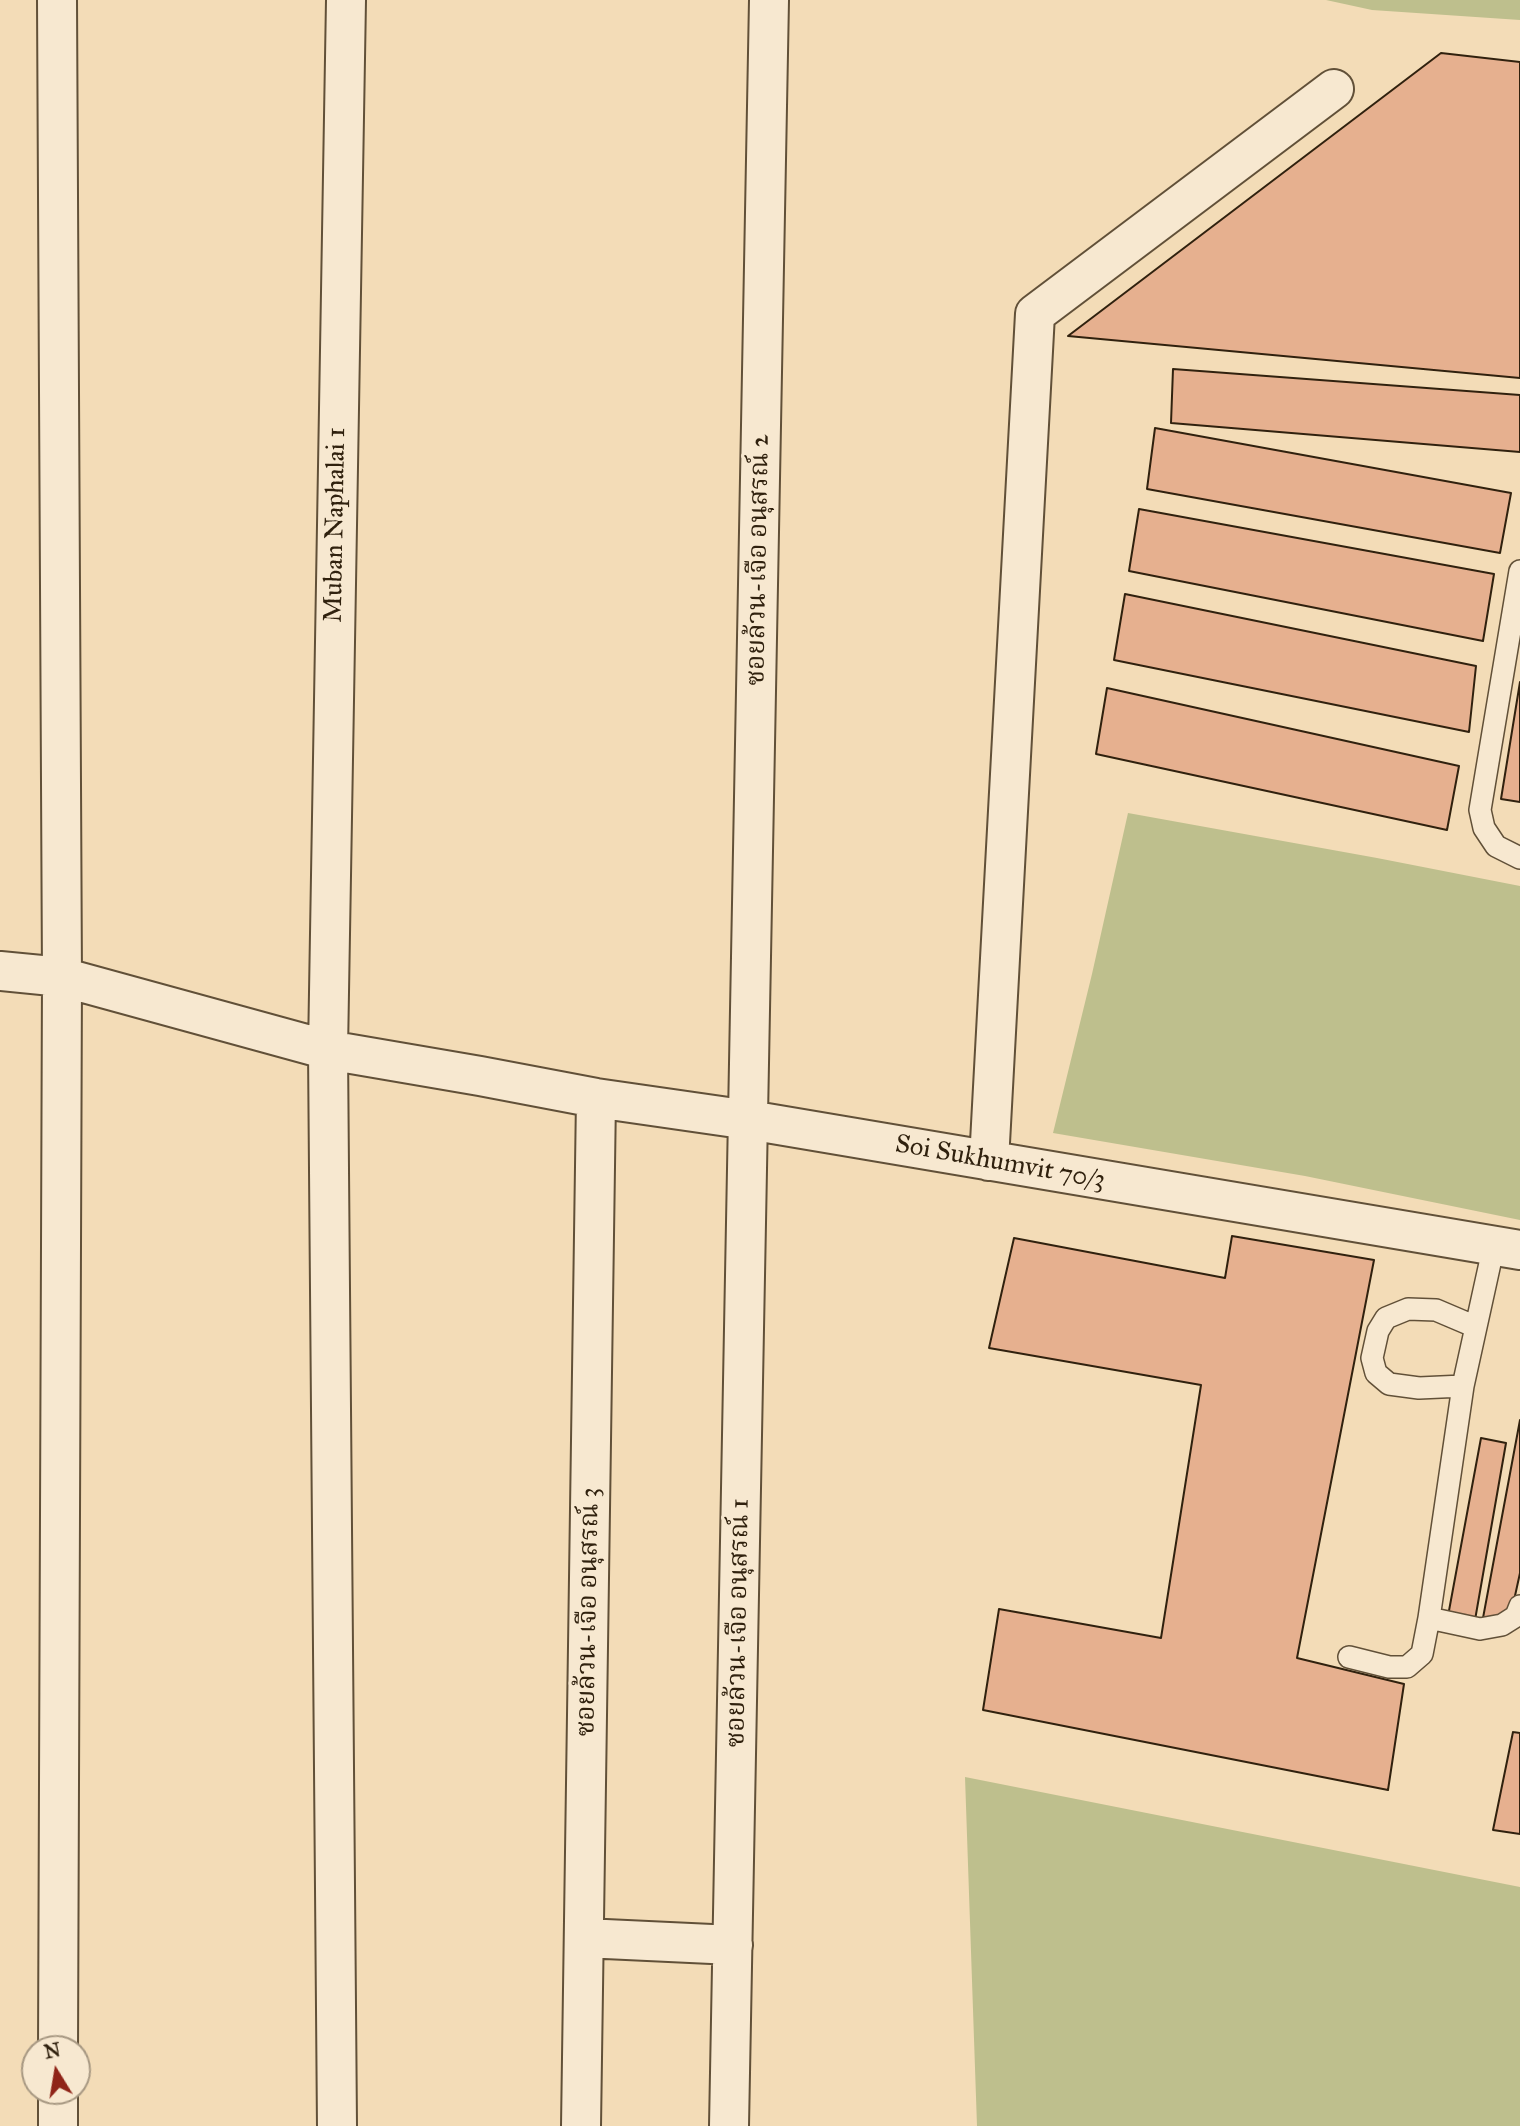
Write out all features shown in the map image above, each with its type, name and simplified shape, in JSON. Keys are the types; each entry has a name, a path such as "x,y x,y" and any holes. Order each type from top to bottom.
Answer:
{"street":[{"path":"57,0 62,977 58,2035"},
{"name":"Muban Naphalai 1","path":"337,2126 328,1050 346,0"},
{"name":"ซอยล้วน-เจือ อนุสรณ์ 2","path":"749,1120 769,0"},
{"path":"989,1161 1035,314 1334,89"},
{"name":"Soi Sukhumvit 70/3","path":"0,971 62,977 328,1050 596,1098 749,1120 1507,1248"},
{"name":"ซอยล้วน-เจือ อนุสรณ์ 3","path":"581,2126 596,1098"},
{"name":"ซอยล้วน-เจือ อนุสรณ์ 1","path":"729,2126 749,1120"},
{"path":"584,1937 733,1945"},
{"path":"58,2105 58,2126"}],"lane":[{"path":"1520,571 1480,810 1484,828 1496,846 1520,858"},
{"path":"1349,1657 1389,1667 1407,1667 1422,1654 1464,1386 1476,1327 1507,1248"},
{"path":"1464,1386 1419,1388 1389,1384 1376,1373 1371,1357 1378,1331 1385,1318 1408,1309 1436,1310 1476,1327"},
{"path":"1429,1618 1479,1629 1502,1625 1516,1616 1520,1606"}],"green space":[{"path":"1326,0 1520,0 1520,20 1372,10"},
{"path":"1128,813 1520,886 1520,1220 1305,1176 1053,1133"},
{"path":"965,1777 1520,1887 1520,2126 977,2126"}],"building":[{"path":"1441,53 1520,62 1520,378 1068,336"},
{"path":"1173,369 1520,395 1520,452 1171,423"},
{"path":"1155,428 1511,493 1500,553 1147,489"},
{"path":"1139,509 1494,574 1483,641 1129,571"},
{"path":"1125,594 1476,666 1469,732 1114,660"},
{"path":"1520,682 1520,802 1501,799"},
{"path":"1107,688 1459,766 1447,830 1096,754"},
{"path":"1232,1236 1374,1260 1297,1658 1404,1684 1388,1790 983,1710 999,1609 1161,1638 1201,1385 989,1348 1014,1238 1225,1278"},
{"path":"1520,1420 1520,1573 1511,1614 1483,1618"},
{"path":"1481,1438 1506,1443 1475,1620 1448,1616"},
{"path":"1513,1732 1520,1733 1520,1834 1493,1830"}]}
